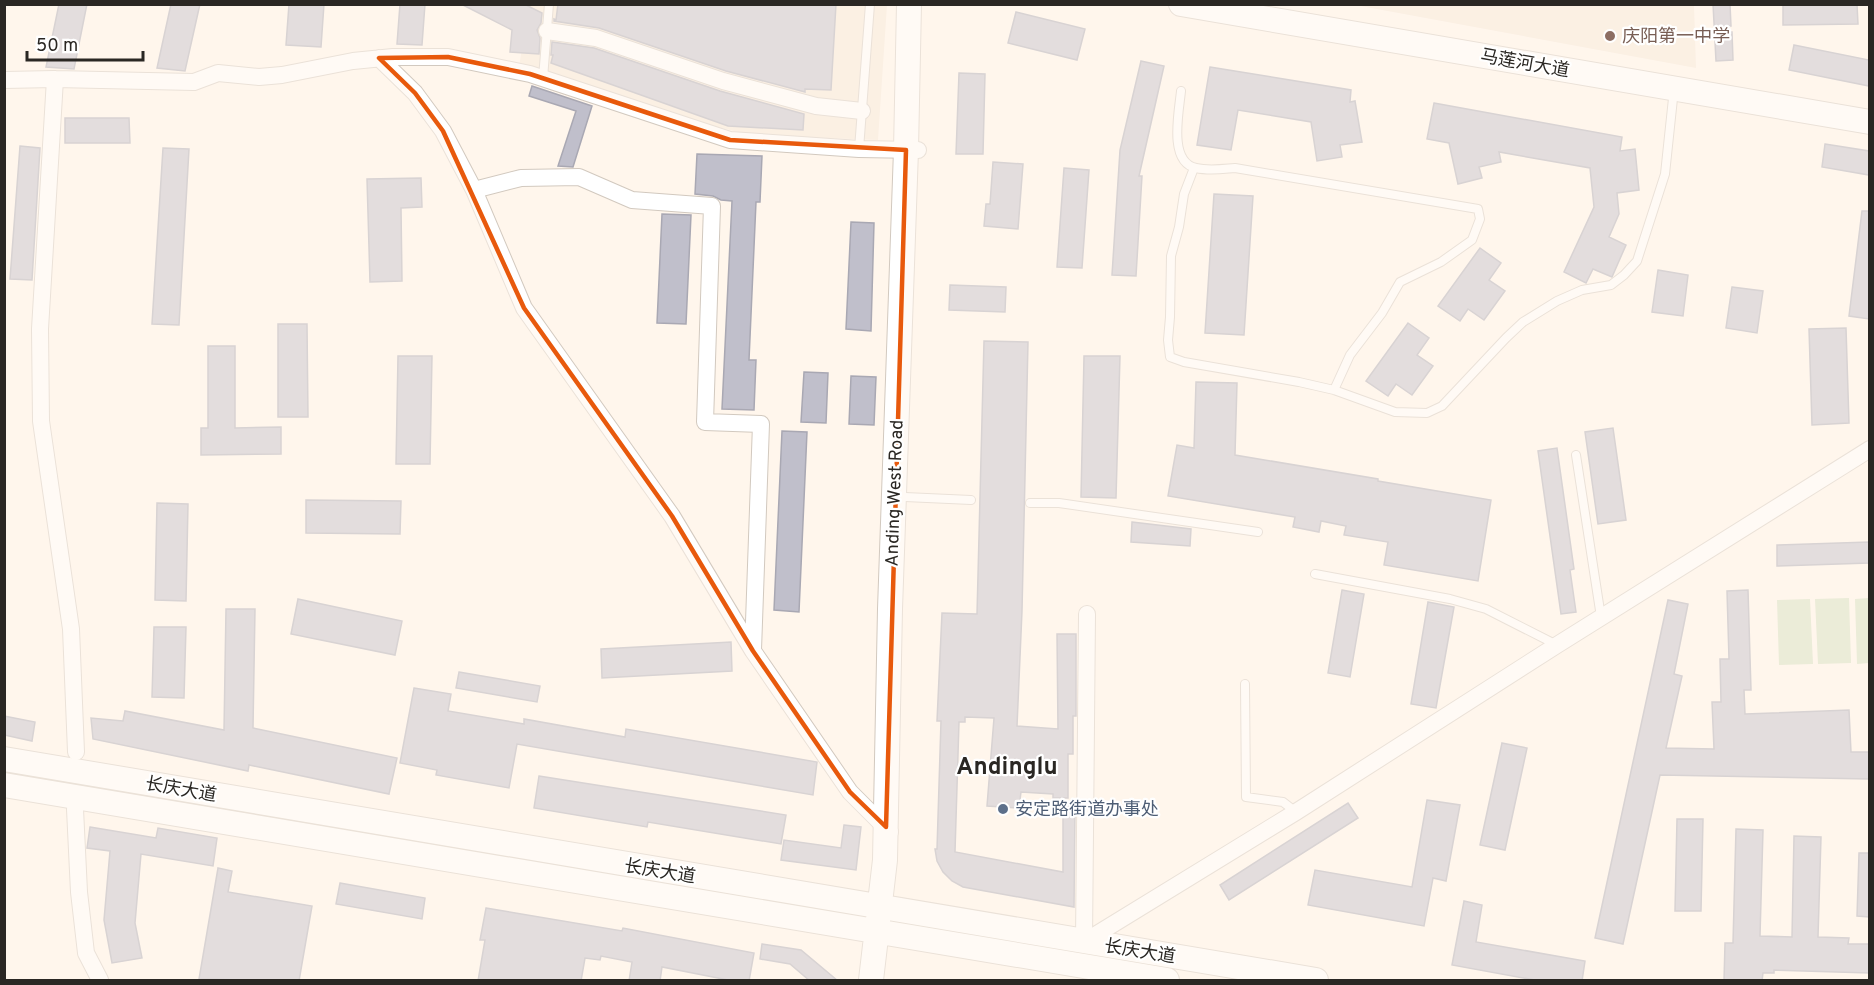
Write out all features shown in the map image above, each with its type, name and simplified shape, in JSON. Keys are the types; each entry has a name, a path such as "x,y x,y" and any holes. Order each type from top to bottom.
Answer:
{"street":[{"name":"Anding West Road","path":"882,981 883,932 891,833 905,496 912,150 909,4"},
{"name":"Anding West Road","path":"891,833 890,609 921,4"},
{"name":"马莲河大道","path":"1180,4 1869,122"},
{"name":"马莲河大道","path":"1259,4 1869,109"},
{"path":"547,31 596,38 723,81 816,106 862,111"},
{"path":"4,80 194,82 218,73 259,78 379,58 448,57 543,78 730,140 859,149 912,150"},
{"path":"379,58 415,93 443,131 474,190 524,308 672,516 753,651 850,792 891,833"},
{"path":"55,79 40,330 41,421 71,629 76,752"},
{"path":"474,190 521,178 579,177 632,200 712,206 705,422 761,424 753,651"},
{"path":"1084,942 1296,812 1869,449"},
{"path":"1084,942 1087,614"},
{"name":"长庆大道","path":"4,759 1316,981"},
{"name":"长庆大道","path":"4,785 883,932 1132,978 1167,981"},
{"path":"75,809 79,892 86,953 100,981"},
{"name":"Anding West Road","path":"871,981 883,932"}],"lane":[{"path":"543,78 549,4"},
{"path":"859,149 870,4"},
{"path":"1194,168 1184,194 1179,227 1171,256 1168,340 1170,357 1184,362 1334,390 1395,412 1427,413 1442,406 1523,322 1557,301 1582,290 1611,285 1624,276 1637,261 1665,174 1674,89"},
{"path":"1181,91 1177,141 1181,158 1194,168 1235,168 1479,209 1480,219 1472,240 1441,262 1401,282 1382,313 1350,355 1334,390"},
{"path":"1576,455 1601,617"},
{"path":"905,496 971,500"},
{"path":"1030,503 1059,502 1258,532"},
{"path":"1315,574 1450,599 1486,609 1557,645"},
{"path":"1245,684 1246,797 1283,802 1296,812"}],"highlighted area":[{"path":"448,57 530,74 730,140 906,150 886,827 850,792 753,651 672,516 524,308 443,131 415,93 379,58"}],"shaded area":[{"path":"529,5 887,5 878,140 751,135 649,111 519,67"},
{"name":"庆阳第一中学","path":"1355,5 1694,5 1696,68"}],"green space":[{"path":"1849,598 1851,663 1818,664 1815,599"},
{"path":"1869,598 1869,663 1857,664 1855,599"},
{"path":"1810,599 1813,664 1779,665 1777,600"}],"building":[{"path":"59,4 87,4 74,69 46,67"},
{"path":"171,4 200,4 185,71 157,68"},
{"path":"289,4 324,4 321,47 286,45"},
{"path":"400,4 425,4 422,45 397,44"},
{"path":"461,4 524,4 542,13 541,23 537,30 540,38 539,54 510,52 512,30"},
{"path":"558,4 836,4 831,90 805,89 805,92 726,71 599,28 554,21"},
{"path":"1713,4 1730,4 1729,32 1732,32 1733,60 1716,61"},
{"path":"1783,4 1857,4 1858,24 1783,25"},
{"path":"1016,12 1085,29 1077,60 1008,43"},
{"path":"552,42 594,48 720,91 804,114 803,130 728,126 551,63"},
{"path":"1794,45 1869,60 1869,86 1789,70"},
{"path":"1141,61 1164,66 1139,176 1142,176 1136,276 1112,275 1120,150"},
{"path":"1210,67 1351,90 1350,102 1355,101 1362,142 1340,145 1342,157 1317,161 1311,122 1238,110 1231,150 1197,145"},
{"path":"959,73 985,74 983,154 956,154"},
{"path":"532,86 592,106 573,167 558,166 576,111 529,96"},
{"path":"1434,103 1622,137 1620,151 1635,149 1639,190 1617,193 1619,214 1609,237 1626,245 1612,277 1593,269 1586,283 1564,272 1594,207 1590,168 1499,152 1501,162 1479,167 1482,178 1458,184 1449,143 1427,139"},
{"path":"65,118 129,118 130,143 65,143"},
{"path":"1825,144 1869,151 1869,175 1822,167"},
{"path":"20,146 40,148 32,280 10,279"},
{"path":"163,148 189,149 179,325 152,324"},
{"path":"697,154 762,156 760,202 756,202 749,360 756,360 754,410 722,409 732,201 695,194"},
{"path":"993,162 1023,164 1018,229 984,226 986,204 990,204"},
{"path":"1064,168 1089,170 1082,268 1057,267"},
{"path":"421,178 422,207 401,208 402,281 370,282 367,179"},
{"path":"1214,194 1253,196 1244,335 1205,333"},
{"path":"1862,211 1869,211 1869,319 1849,316"},
{"path":"662,214 691,215 686,324 657,323"},
{"path":"851,222 874,223 871,331 846,329"},
{"path":"1480,248 1501,263 1489,280 1505,291 1484,320 1468,309 1460,321 1438,306"},
{"path":"1658,270 1688,275 1683,316 1652,312"},
{"path":"950,285 1006,287 1005,312 949,310"},
{"path":"1732,287 1763,291 1757,333 1726,328"},
{"path":"1408,323 1429,338 1417,355 1433,366 1412,395 1396,384 1388,396 1366,381"},
{"path":"278,324 307,324 308,417 278,417"},
{"path":"1846,328 1849,423 1812,425 1809,329"},
{"path":"984,341 1028,342 1017,726 1058,729 1057,634 1076,634 1076,716 1073,716 1073,754 1068,754 1068,798 1053,798 1053,794 1021,792 1019,808 987,806 994,718 965,717 965,722 959,722 955,852 1063,872 1063,806 1075,806 1074,907 963,887 943,872 937,861 935,849 937,849 941,721 937,721 942,613 977,614"},
{"path":"208,346 235,346 235,428 281,427 281,454 201,455 201,428 208,428"},
{"path":"398,356 432,356 430,464 396,464"},
{"path":"1084,356 1120,356 1116,498 1081,497"},
{"path":"804,372 828,373 826,423 801,422"},
{"path":"851,376 876,377 874,425 849,424"},
{"path":"1196,382 1237,383 1235,455 1491,500 1478,581 1384,565 1388,542 1344,535 1346,526 1321,521 1319,532 1293,527 1295,517 1168,496 1177,445 1194,448"},
{"path":"1613,428 1626,520 1598,524 1585,432"},
{"path":"782,431 807,432 799,612 774,610"},
{"path":"1557,448 1574,569 1570,570 1576,612 1561,614 1538,451"},
{"path":"306,500 401,501 400,534 306,533"},
{"path":"157,503 188,504 186,601 155,600"},
{"path":"1132,522 1191,529 1190,546 1131,542"},
{"path":"1869,542 1869,563 1777,566 1777,545"},
{"path":"1342,590 1364,594 1350,677 1328,673"},
{"path":"1748,590 1751,690 1744,690 1745,714 1849,710 1851,752 1869,752 1869,779 1660,775 1623,944 1595,938 1668,600 1688,604 1674,674 1682,676 1666,748 1714,749 1712,702 1721,702 1720,659 1729,659 1727,591"},
{"path":"298,599 402,621 395,655 291,634"},
{"path":"1428,602 1454,607 1436,708 1411,704"},
{"path":"226,609 255,609 253,728 397,758 389,794 249,765 248,771 93,739 91,718 123,721 125,711 224,730"},
{"path":"154,627 186,627 184,698 152,697"},
{"path":"731,642 732,671 602,678 601,649"},
{"path":"459,672 540,686 537,702 456,688"},
{"path":"414,688 451,694 448,711 524,724 524,719 625,737 626,729 817,762 813,795 517,744 509,788 436,775 437,770 400,763"},
{"path":"4,716 35,722 32,741 4,735"},
{"path":"1502,743 1527,748 1505,850 1480,845"},
{"path":"539,776 786,815 781,844 648,822 647,827 534,808"},
{"path":"1427,800 1460,805 1446,881 1433,878 1424,926 1308,905 1315,870 1412,887"},
{"path":"1348,803 1358,818 1229,900 1220,885"},
{"path":"1677,819 1703,819 1701,911 1675,911"},
{"path":"844,825 861,827 856,870 781,860 784,840 841,848"},
{"path":"90,827 156,838 158,828 217,838 213,866 141,854 135,923 142,958 112,963 104,920 110,851 87,848"},
{"path":"1736,829 1763,830 1760,936 1792,937 1794,836 1821,837 1818,937 1849,938 1848,944 1869,944 1869,973 1774,970 1774,973 1763,973 1762,981 1724,981 1725,943 1733,943"},
{"path":"1859,853 1869,853 1869,917 1857,916"},
{"path":"218,868 232,871 228,892 312,906 299,981 199,979"},
{"path":"340,883 425,898 422,919 336,904"},
{"path":"1464,901 1482,905 1476,942 1585,961 1582,981 1540,981 1452,965"},
{"path":"486,908 622,931 623,928 754,953 749,981 733,981 662,967 660,981 629,981 632,962 601,956 600,960 585,958 581,981 478,981 485,940 480,940"},
{"path":"762,944 801,950 838,981 810,981 790,964 760,959"}],"place":[{"name":"庆阳第一中学","path":"1610,36"},
{"name":"安定路街道办事处","path":"1003,809"}],"district":[{"name":"Andinglu","path":"1007,766"}]}
